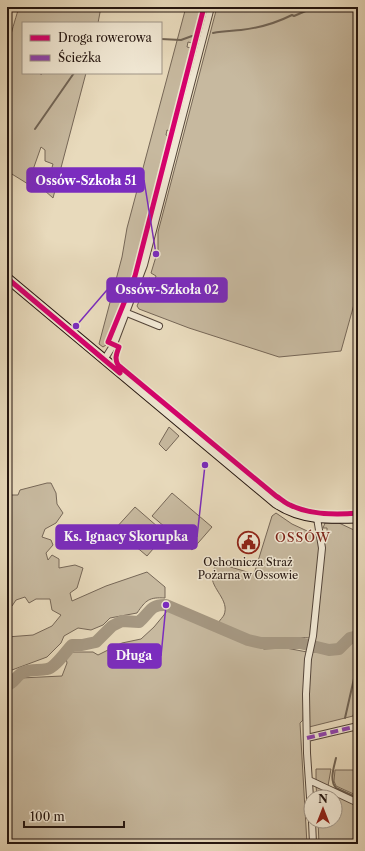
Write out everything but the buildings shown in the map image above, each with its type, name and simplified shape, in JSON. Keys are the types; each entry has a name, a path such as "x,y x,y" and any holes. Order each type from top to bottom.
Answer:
{"street":[{"path":"104,360 112,348 127,313 144,265 210,7"},
{"path":"7,278 268,497 290,511 317,518 358,518"},
{"path":"127,313 159,326"},
{"path":"310,789 306,694 308,659 313,636 322,548 317,518"},
{"path":"307,738 358,726"},
{"path":"309,780 358,803"},
{"path":"312,829 313,844"}],"shaded area":[{"path":"19,7 101,7 98,22 22,22 22,74 86,74 53,198 44,190 44,186 53,164 45,161 45,150 41,147 28,184 7,171 7,81 9,76 6,62"},
{"path":"186,7 202,7 192,43 188,42 187,47 191,48 170,131 167,130 166,135 168,136 134,269 130,280 126,279 124,283 128,285 108,335 109,339 103,347 99,344 122,257 127,228"},
{"path":"217,7 358,7 358,290 341,351 279,357 189,328 139,309 137,306 149,278 155,280 156,276 151,273 158,250 158,232"},
{"path":"169,427 179,436 166,451 159,444"},
{"path":"51,483 56,493 57,504 63,513 56,523 45,529 42,537 51,540 53,545 46,553 48,560 52,555 59,559 59,568 75,565 83,568 77,588 70,593 72,601 106,586 147,572 165,587 165,598 148,600 137,613 110,618 103,625 91,630 78,628 64,636 61,643 47,657 12,670 7,669 7,637 33,635 52,626 61,615 52,610 50,599 36,599 29,603 25,597 16,600 12,606 7,605 7,495 18,495 20,490"},
{"path":"172,493 212,527 192,550 152,516"},
{"path":"135,507 166,534 147,556 115,529"},
{"path":"276,513 292,524 318,536 319,553 310,638 279,642 260,640 218,623 224,615 225,604 212,580 213,570 217,563 254,574 272,516"},
{"path":"325,523 339,523 354,530 358,526 358,632 351,634 334,647 322,646 314,643 322,533 327,533 327,528 323,528"},
{"path":"168,610 264,649 286,648 307,652 303,720 300,723 304,789 303,829 306,829 307,844 7,844 7,688 14,685 21,678 62,676 67,663 66,658 73,652 93,652 98,655 122,643 141,639 154,627"},
{"path":"358,639 358,697 353,716 309,727 308,705 311,652 340,652"},
{"path":"316,769 331,769 328,786 316,780"},
{"path":"335,770 358,770 358,796 336,786 334,781"},
{"path":"343,799 358,806 358,844 319,844 318,829 343,829"}],"waterway":[{"path":"213,33 248,29 274,23 292,15 294,16 312,7"},
{"path":"162,39 181,40 192,36"},
{"path":"35,129 73,74"},
{"path":"7,685 12,683 24,672 50,668 57,663 72,645 82,645 96,642 112,626 122,621 139,622 153,608 161,605 166,605 248,640 261,643 300,643 329,650 339,649 350,638 358,636"},
{"path":"345,718 358,661"},
{"path":"336,758 332,777 334,785 336,788 358,798"}],"marked path":[{"path":"307,738 358,726"}],"cycle path":[{"path":"204,7 135,276 108,342 119,347 116,358 118,365 276,496 288,504 306,511 332,514 358,513"},
{"path":"7,278 120,373"}],"place":[{"name":"Ossów-Szkoła 51","path":"156,254"},
{"name":"Ossów-Szkoła 02","path":"76,326"},
{"name":"Ks. Ignacy Skorupka","path":"205,465"},
{"name":"Ochotnicza Straż Pożarna w Ossowie","path":"248,542"},
{"name":"Długa","path":"166,605"}],"district":[{"name":"OSSÓW","path":"303,537"}]}
